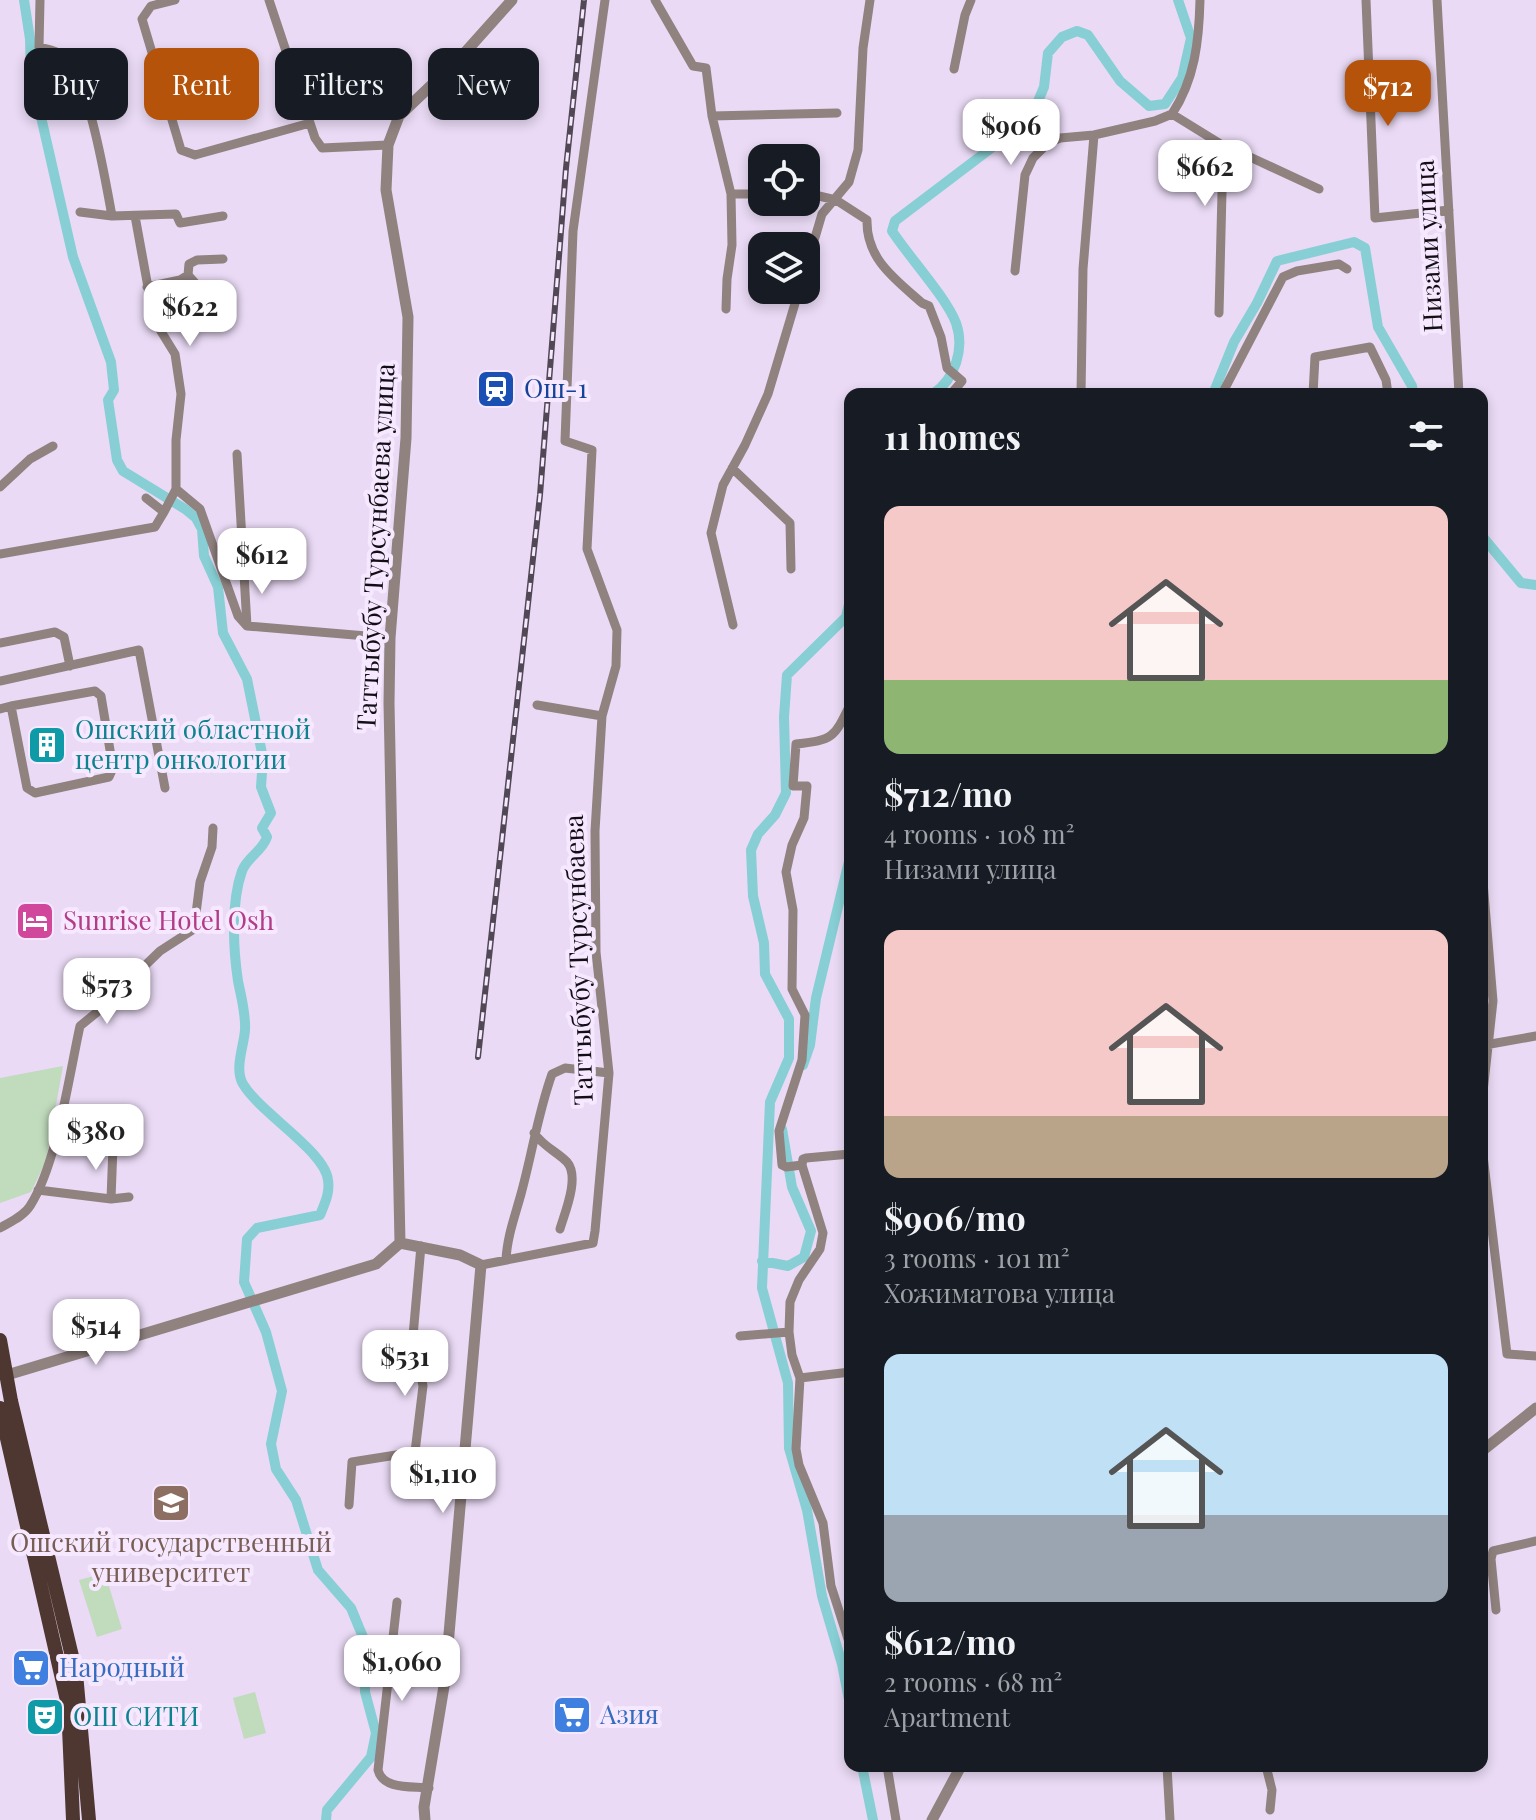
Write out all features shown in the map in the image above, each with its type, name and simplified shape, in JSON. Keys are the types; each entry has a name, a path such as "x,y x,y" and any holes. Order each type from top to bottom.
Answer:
{"main road":[{"path":"0,1340 3,1375 76,1673 89,1820"},
{"path":"0,1408 68,1705 73,1820"}],"street":[{"path":"40,0 39,47 63,55 77,73 102,163 112,216"},
{"path":"175,0 151,6 142,19 181,150 195,155 310,123"},
{"path":"269,0 315,138 322,148 388,145"},
{"name":"Таттыбубу Турсунбаева улица","path":"400,1243 389,719 390,638 406,438 408,317 386,190 388,145 399,116 461,57 512,0"},
{"name":"Таттыбубу Турсунбаева","path":"481,1265 593,1243 609,1073 596,952 595,831 602,716 616,666 617,630 587,549 592,450 565,441 565,396 573,231 605,0"},
{"path":"655,0 693,66 706,68 712,116 731,194 732,245 726,309"},
{"path":"817,232 822,214 849,182 858,150 863,48 870,0"},
{"path":"954,69 971,0"},
{"path":"1015,271 1025,175 1033,158 1048,143 1060,138 1094,135 1172,114 1194,67 1199,39 1200,0"},
{"path":"1366,0 1375,218 1449,210"},
{"name":"Низами улица","path":"1437,0 1459,388"},
{"path":"712,116 837,113"},
{"path":"1172,114 1219,143 1223,152 1219,313"},
{"path":"1081,388 1083,269 1094,135"},
{"path":"1223,152 1250,157 1319,189"},
{"path":"731,194 748,194"},
{"path":"820,196 836,200 867,220 867,238 883,268 929,306 941,337 947,368 962,381 956,388"},
{"path":"80,212 112,216 176,214 180,223 223,216"},
{"path":"0,554 145,531 155,527 174,492 181,394 175,354 154,320 135,216"},
{"path":"198,322 196,284 188,275 189,264 197,260 223,259"},
{"path":"1225,388 1283,277 1297,271 1339,264 1347,269"},
{"path":"147,287 180,280 188,275"},
{"path":"733,625 711,533 723,485 768,394 795,304"},
{"path":"1313,388 1315,357 1370,347 1387,388"},
{"path":"0,487 30,459 53,446"},
{"path":"237,454 247,626"},
{"path":"732,468 790,523 791,569"},
{"path":"174,492 200,509 238,616 247,626 390,638"},
{"path":"146,498 165,508"},
{"path":"0,643 55,632 64,637 70,666"},
{"path":"0,681 139,650 165,788"},
{"path":"0,709 11,706 95,691 101,696 113,768 109,777 35,793 27,788 11,706"},
{"path":"537,705 602,716"},
{"path":"844,718 837,733 826,741 796,744 793,786 807,786 804,818 792,845 786,872 793,910 792,989 805,1015 802,1060 779,1131 782,1165 794,1166 806,1158 844,1155"},
{"path":"0,1228 28,1209 38,1190 50,1158 80,1026 160,951 194,929 200,882 212,847 213,828"},
{"path":"1488,941 1493,1001 1488,1028"},
{"path":"1488,1044 1536,1036"},
{"path":"506,1260 509,1235 534,1133 552,1074 557,1069 609,1073"},
{"path":"534,1133 543,1146 569,1164 572,1171 572,1184 560,1229"},
{"path":"111,1199 113,1146"},
{"path":"794,1166 807,1188 822,1227 823,1240 793,1291 790,1302 786,1333 800,1378 796,1449 799,1465 823,1523 831,1586 844,1626"},
{"path":"38,1190 111,1199 129,1197"},
{"path":"1488,1197 1507,1354 1536,1356"},
{"path":"3,1375 376,1264 400,1243 460,1255 481,1265 445,1680 425,1820"},
{"path":"349,1505 352,1462 415,1452 423,1386 413,1336 421,1246"},
{"path":"740,1336 786,1333"},
{"path":"800,1378 844,1373"},
{"path":"1488,1446 1536,1408"},
{"path":"1496,1610 1491,1559 1493,1551 1536,1541"},
{"path":"397,1602 378,1770 386,1783 429,1788"},
{"path":"888,1772 896,1820"},
{"path":"932,1820 958,1772"},
{"path":"1167,1772 1170,1820"},
{"path":"1268,1772 1272,1790 1270,1810"}],"green space":[{"path":"63,1066 46,1161 31,1192 0,1203 0,1078"},
{"path":"105,1573 122,1629 97,1637 79,1580"},
{"path":"255,1692 266,1733 244,1739 233,1698"}],"waterway":[{"path":"24,0 31,73 73,257 111,362 114,390 108,400 117,460 123,471 185,509 196,518 202,529 204,556 218,587 223,633 247,679 263,758 261,787 271,813 262,828 267,837 242,871 235,911 235,954 245,1024 240,1078 251,1095 316,1157 324,1169 328,1189 320,1215 257,1228 247,1239 244,1282 266,1332 282,1391 271,1444 276,1469 296,1500 318,1570 351,1608 365,1642 365,1692 376,1733 371,1757 327,1810 326,1820"},
{"path":"941,388 956,363 959,343 956,323 944,301 892,231 895,221 1031,118 1044,87 1048,53 1062,37 1077,31 1088,35 1120,81 1149,106 1165,104 1182,78 1191,38 1178,0"},
{"path":"1215,388 1234,342 1277,261 1354,242 1365,248 1378,327 1412,388"},
{"path":"1488,543 1521,583 1536,585"},
{"path":"844,619 787,675 784,717 786,793 775,815 758,834 751,850 753,896 764,943 765,974 789,1019 789,1058 770,1102 762,1288 788,1383 789,1448 807,1510 822,1596 844,1674"},
{"path":"803,1065 810,1045 816,998 844,882"},
{"path":"762,1261 788,1266 804,1257 811,1231 792,1187 782,1129"},
{"path":"863,1772 873,1820"}],"railway":[{"path":"478,1057 540,495 566,168 584,0"}],"place":[{"name":"Ош-1","path":"496,389"},
{"name":"Ошский областной центр онкологии","path":"47,745"},
{"name":"Sunrise Hotel Osh","path":"35,921"},
{"name":"Ошский государственный университет","path":"171,1503"},
{"name":"Народный","path":"31,1668"},
{"name":"Азия","path":"572,1715"},
{"name":"ОШ СИТИ","path":"45,1717"}]}
